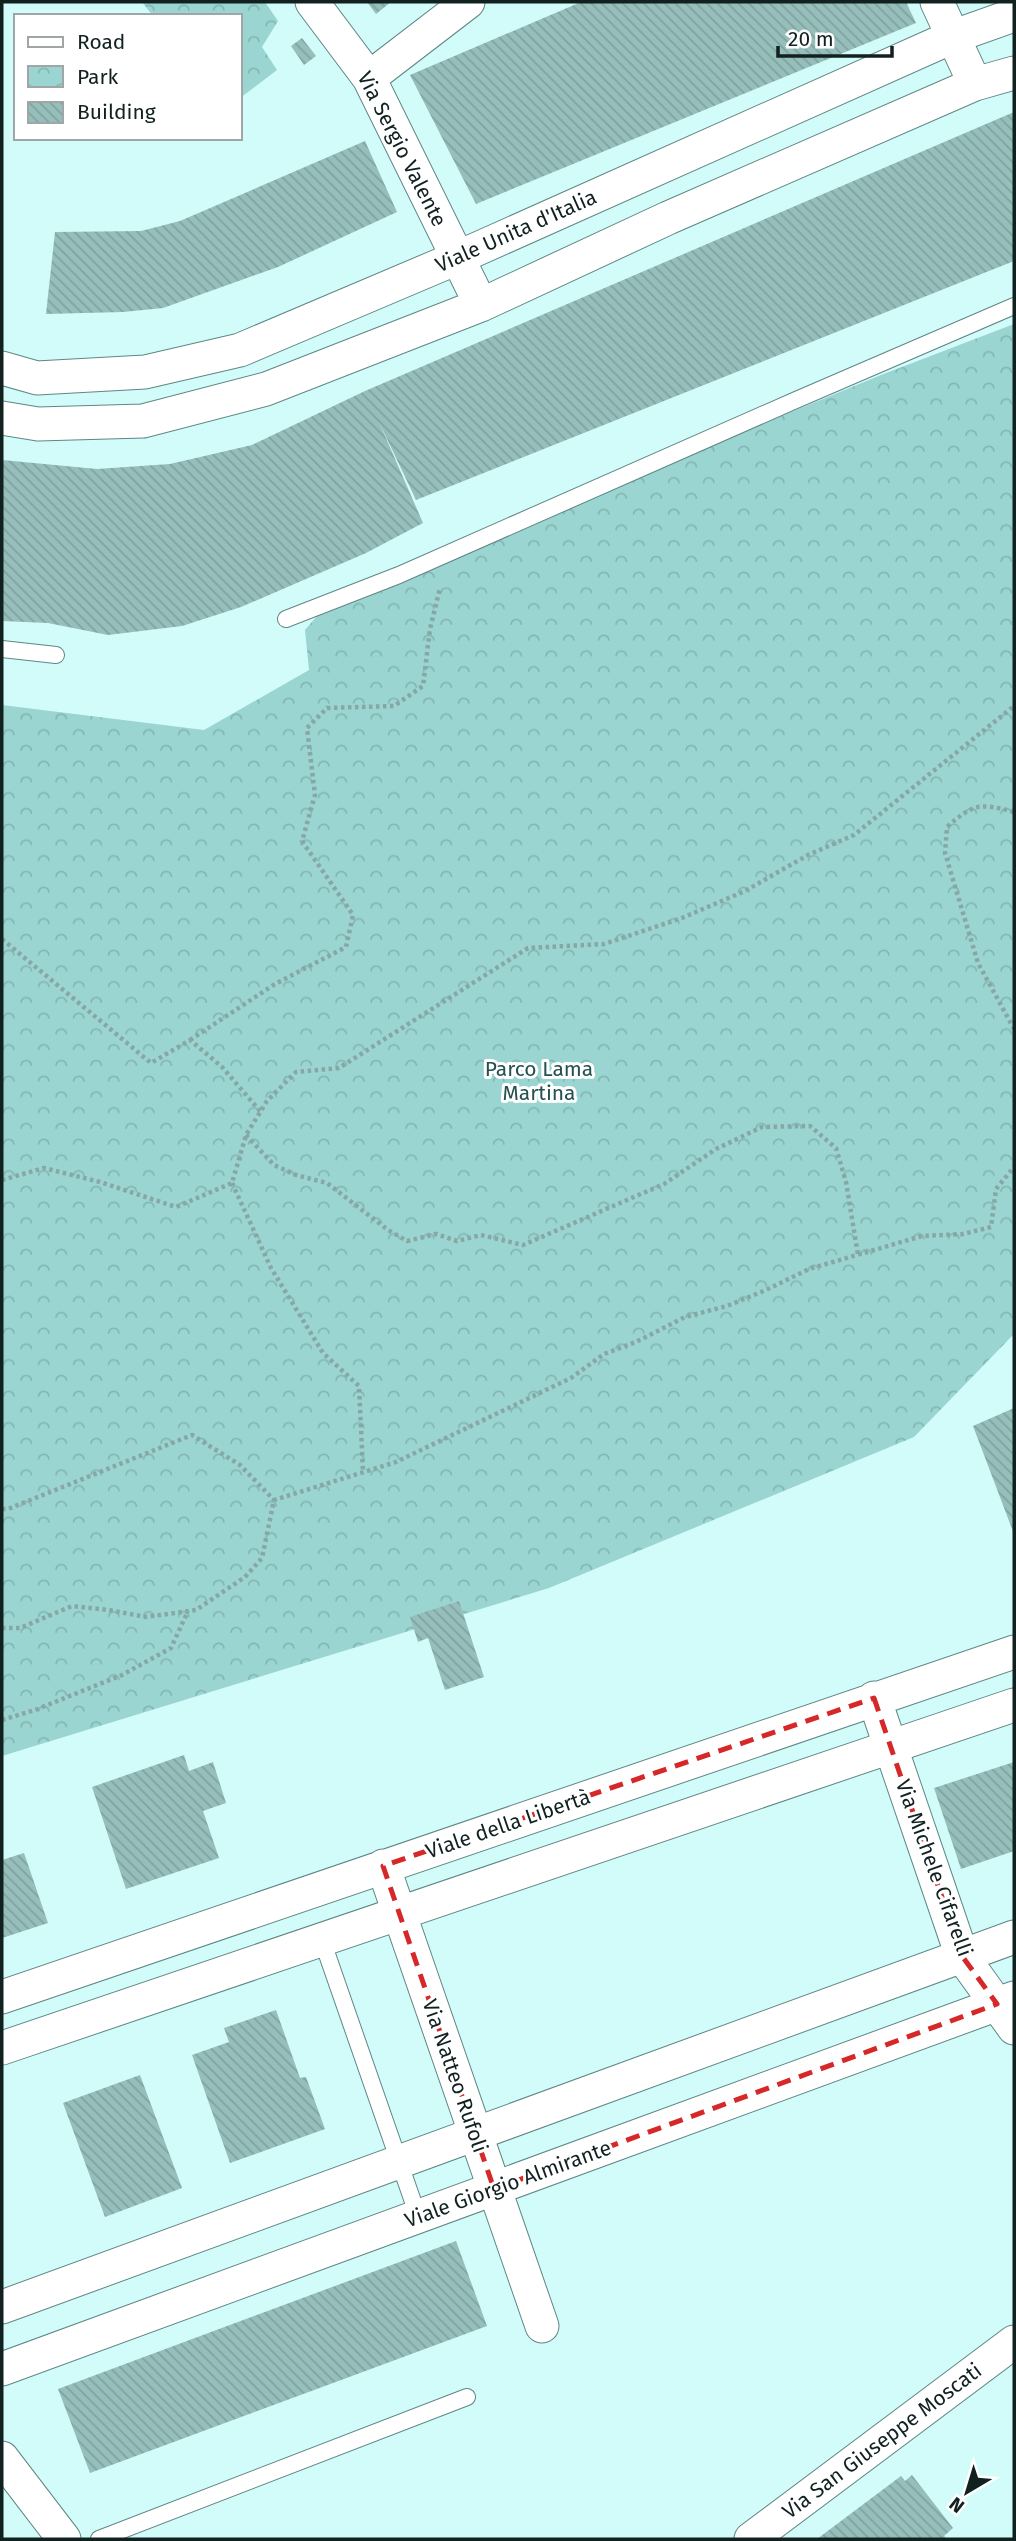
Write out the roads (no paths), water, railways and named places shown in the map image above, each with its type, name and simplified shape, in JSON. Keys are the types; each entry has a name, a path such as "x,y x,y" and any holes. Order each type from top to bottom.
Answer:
{"street":[{"name":"Via Sergio Valente","path":"312,2 369,78 481,305"},
{"path":"369,78 468,2"},
{"path":"937,2 975,84"},
{"name":"Viale Unita d'Italia","path":"2,368 37,378 145,372 240,350 457,258 952,37 1014,15"},
{"path":"2,418 38,424 143,421 265,389 481,305 668,218 975,84 1014,73"},
{"name":"Viale della Libertà","path":"2,1997 1014,1652"},
{"name":"Via Michele Cifarelli","path":"874,1698 962,1956 1009,2010"},
{"path":"2,2048 1014,1705"},
{"name":"Via Natteo Rufoli","path":"383,1866 542,2326"},
{"path":"2,2307 1014,1937"},
{"name":"Viale Giorgio Almirante","path":"2,2369 418,2216 1009,2010"},
{"name":"Via San Giuseppe Moscati","path":"751,2539 1014,2342"},
{"path":"2,2458 64,2539"}],"lane":[{"path":"286,620 399,575 1014,306"},
{"path":"2,649 56,655"},
{"path":"322,1940 418,2216"},
{"path":"99,2539 467,2397"}],"park label":[{"name":"Parco Lama Martina","path":"539,1081"}]}
